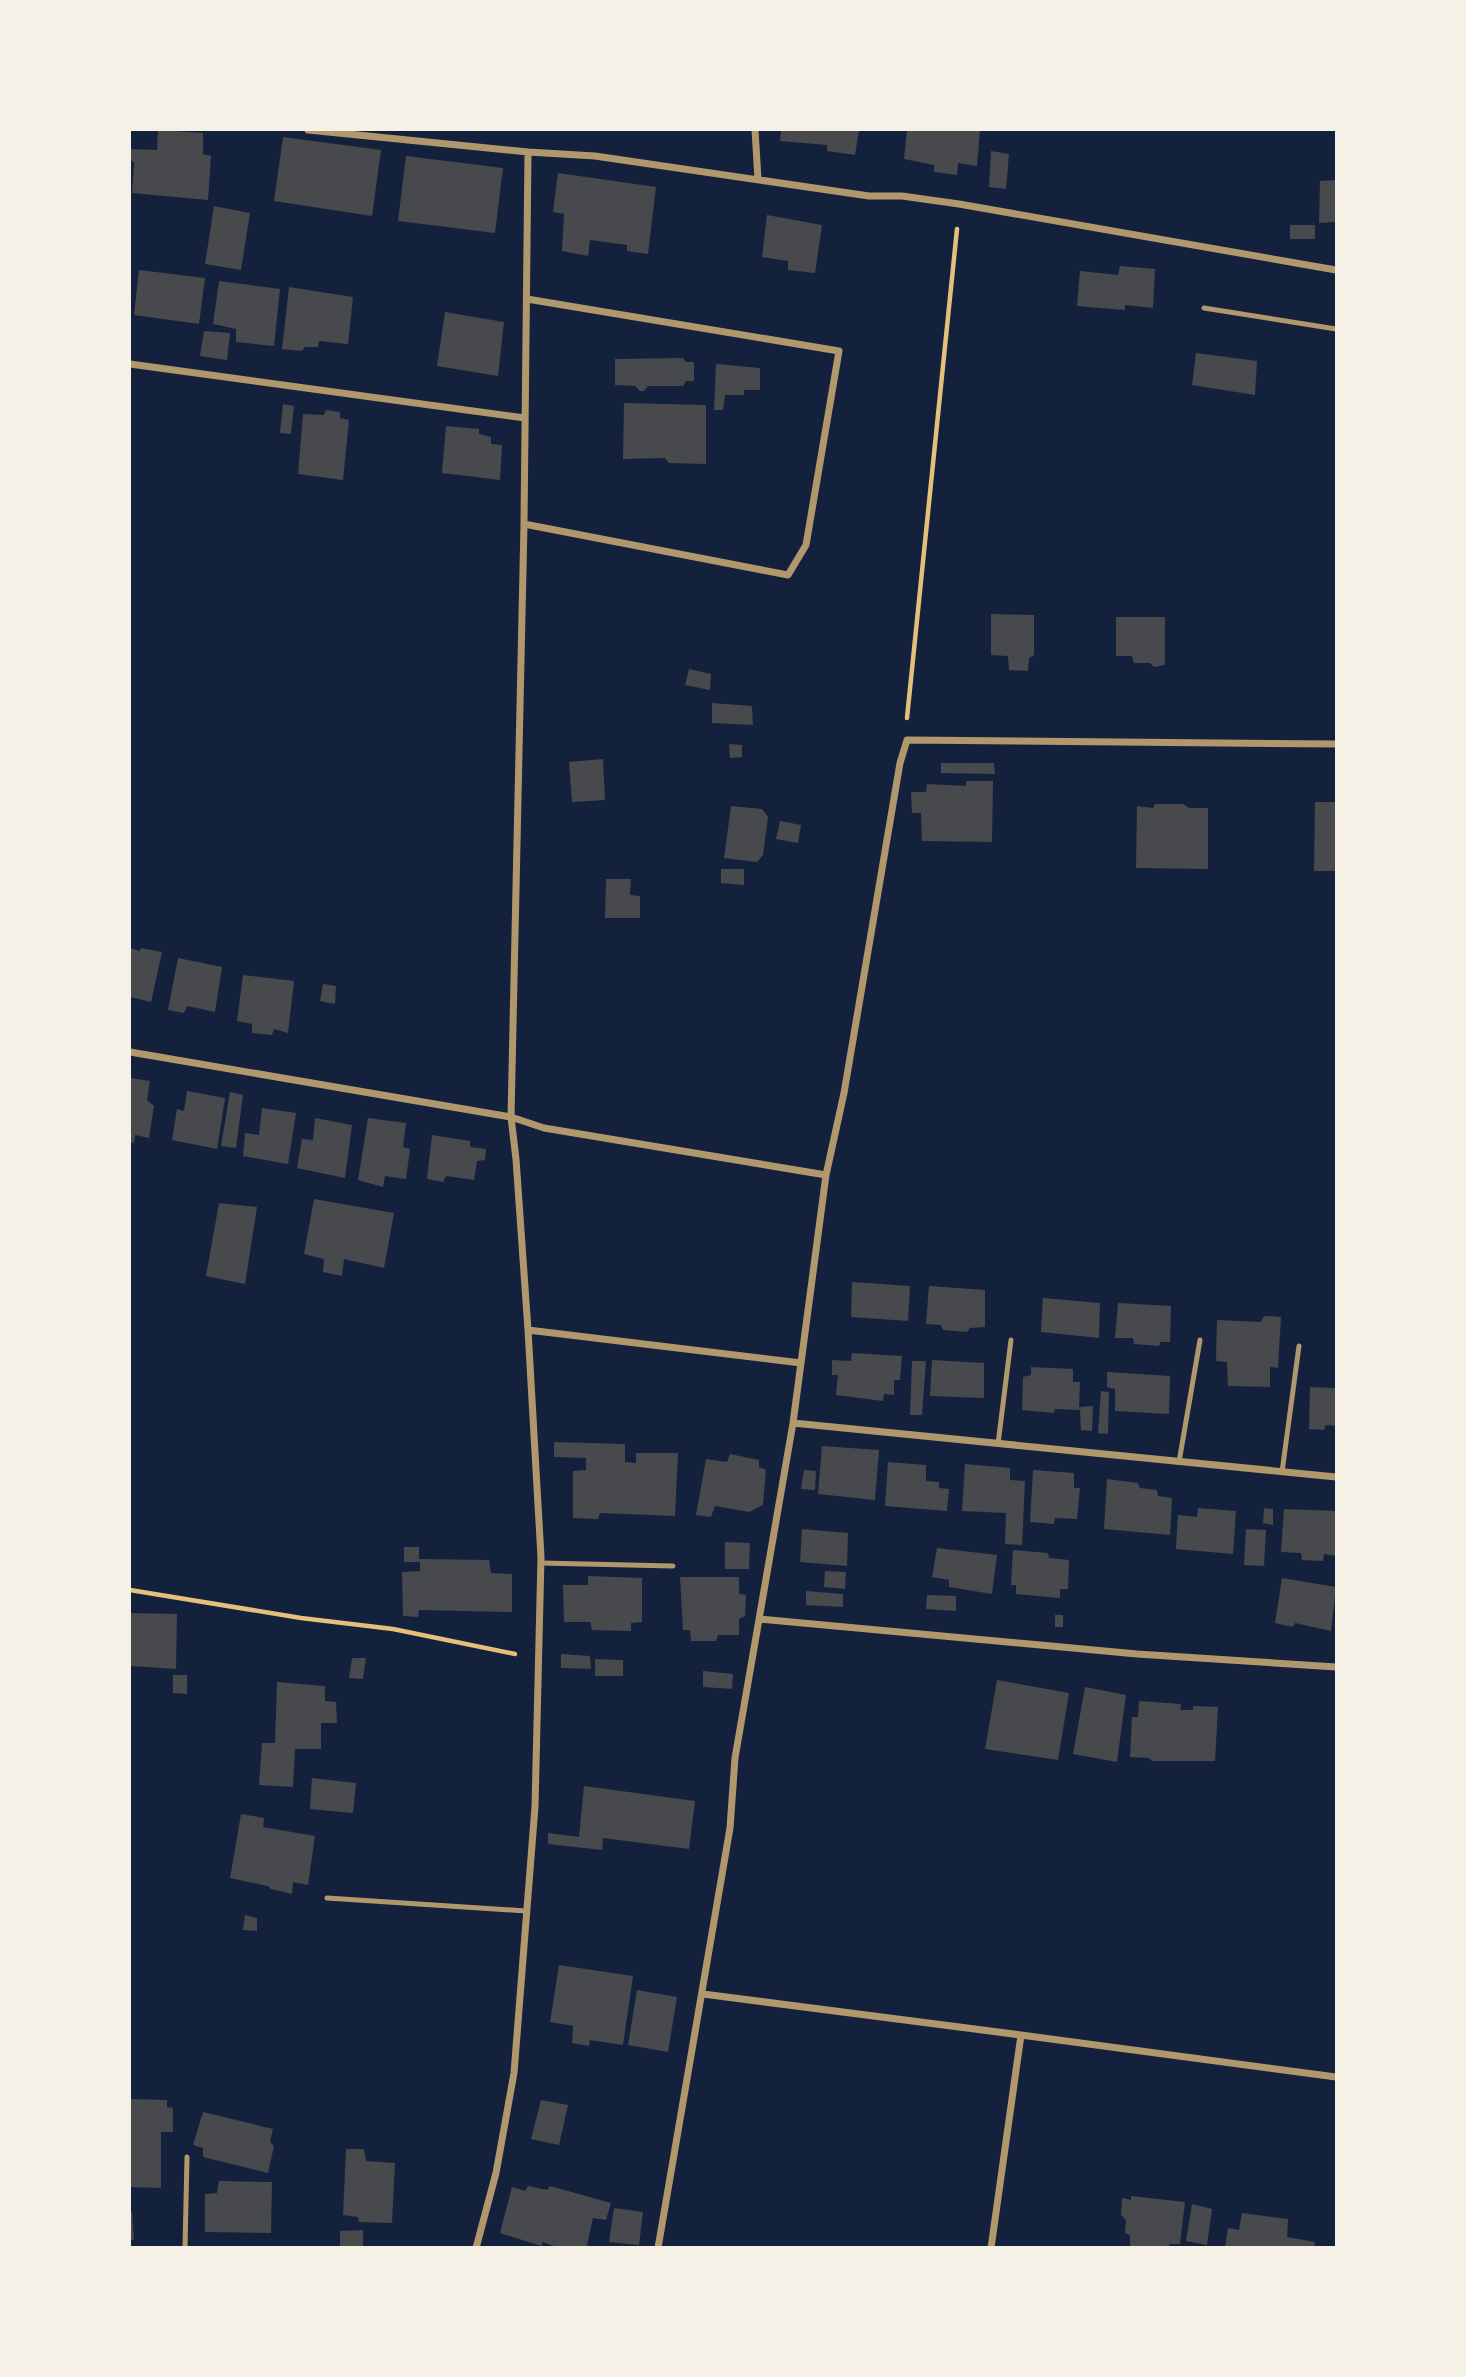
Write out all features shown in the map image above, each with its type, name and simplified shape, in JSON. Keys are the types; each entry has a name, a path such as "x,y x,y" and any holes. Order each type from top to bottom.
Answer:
{"street":[{"path":"308,130 595,156 869,195 902,195 1336,270"},
{"path":"755,130 758,179"},
{"path":"476,2248 496,2173 514,2073 535,1807 541,1563 528,1330 511,1117 524,524 528,152"},
{"path":"524,524 788,575 806,545 839,351 527,299"},
{"path":"130,365 525,418"},
{"path":"658,2248 730,1828 734,1758 793,1423 826,1175 844,1093 900,763 907,740 1336,744"},
{"path":"130,1052 511,1117 544,1128 826,1175"},
{"path":"528,1330 801,1363"},
{"path":"793,1423 1336,1477"},
{"path":"759,1619 1137,1654 1336,1667"},
{"path":"703,1994 1336,2077"},
{"path":"991,2248 1021,2035"}],"lane":[{"path":"1204,308 1336,329"},
{"path":"998,1444 1011,1340"},
{"path":"1179,1462 1200,1340"},
{"path":"1282,1472 1299,1346"},
{"path":"541,1563 673,1566"},
{"path":"327,1898 526,1911"},
{"path":"185,2248 187,2157"}],"path":[{"path":"907,740 906,713 959,204"},
{"path":"130,1590 302,1618 393,1629 538,1658"}],"building":[{"path":"158,130 203,133 203,154 211,156 208,200 132,193 134,163 130,159 130,149 157,150"},
{"path":"781,130 859,130 855,155 827,151 827,145 780,141"},
{"path":"907,130 980,130 977,166 958,163 957,175 934,172 934,165 904,159"},
{"path":"283,137 381,150 372,216 274,201"},
{"path":"991,151 1009,154 1006,189 989,187"},
{"path":"406,156 503,168 495,233 398,221"},
{"path":"558,173 656,187 648,254 627,251 627,245 590,240 588,256 562,251 564,214 553,212"},
{"path":"1336,180 1336,222 1319,223 1320,181"},
{"path":"214,206 250,213 241,270 205,264"},
{"path":"767,215 822,225 815,273 788,270 788,261 762,257"},
{"path":"1290,225 1315,225 1315,239 1290,239"},
{"path":"1120,266 1155,269 1153,308 1125,305 1125,310 1077,306 1080,271 1118,275"},
{"path":"139,270 205,278 199,324 134,315"},
{"path":"219,281 280,289 274,346 236,342 236,329 213,324"},
{"path":"289,287 353,297 348,344 319,341 318,347 305,347 302,351 282,349"},
{"path":"445,312 504,322 498,376 437,366"},
{"path":"204,331 230,333 227,360 200,356"},
{"path":"1196,353 1257,361 1255,395 1192,385"},
{"path":"683,358 686,362 694,362 694,381 686,381 683,386 648,386 644,391 640,391 635,386 615,385 615,359"},
{"path":"716,364 760,368 760,390 744,390 744,395 725,395 723,410 714,410"},
{"path":"624,403 706,405 706,464 669,463 665,458 623,459"},
{"path":"283,404 294,406 291,434 280,433"},
{"path":"326,410 340,412 340,418 349,420 343,480 298,474 303,414 324,415"},
{"path":"446,426 479,429 479,434 491,437 491,444 502,445 500,480 442,473"},
{"path":"991,614 1034,615 1034,655 1029,658 1028,671 1009,670 1008,656 991,655"},
{"path":"1116,617 1165,617 1165,665 1154,667 1150,663 1134,663 1132,656 1116,656"},
{"path":"689,669 711,674 710,690 685,685"},
{"path":"712,703 752,706 753,725 712,723"},
{"path":"729,744 742,745 742,757 730,758"},
{"path":"603,759 605,800 572,802 569,762"},
{"path":"941,763 994,763 995,774 941,773"},
{"path":"966,781 993,781 992,842 922,841 921,813 912,813 911,792 926,792 927,784 966,786"},
{"path":"1315,802 1336,802 1336,871 1314,871"},
{"path":"1155,804 1183,804 1189,808 1208,808 1208,869 1136,868 1137,806 1153,808"},
{"path":"731,806 762,809 768,817 763,855 757,862 724,858"},
{"path":"780,821 801,825 798,843 776,839"},
{"path":"721,869 744,869 744,885 721,883"},
{"path":"606,879 631,879 630,895 640,896 640,918 605,918"},
{"path":"130,948 162,952 151,1002 130,997"},
{"path":"178,958 222,967 215,1012 187,1006 184,1013 168,1010"},
{"path":"243,975 294,981 288,1033 274,1029 272,1035 252,1033 252,1024 237,1021"},
{"path":"323,984 336,986 335,1004 320,1001"},
{"path":"130,1078 150,1081 147,1100 154,1106 149,1138 135,1135 134,1143 130,1142"},
{"path":"187,1091 225,1098 217,1149 172,1140 177,1109 184,1111"},
{"path":"230,1092 243,1095 236,1148 221,1146"},
{"path":"262,1108 296,1113 288,1164 243,1156 245,1133 259,1135"},
{"path":"315,1118 352,1125 345,1178 297,1168 302,1139 313,1140"},
{"path":"368,1118 406,1123 403,1147 410,1149 406,1179 385,1176 383,1187 358,1180"},
{"path":"432,1135 470,1141 470,1147 486,1149 485,1160 477,1161 474,1180 446,1176 443,1182 427,1179"},
{"path":"314,1199 394,1213 384,1268 344,1259 342,1276 323,1272 324,1259 304,1254"},
{"path":"219,1203 257,1207 245,1284 206,1276"},
{"path":"852,1282 910,1286 908,1321 851,1317"},
{"path":"929,1286 985,1290 985,1327 970,1328 967,1332 943,1330 941,1325 926,1324"},
{"path":"1043,1298 1100,1303 1099,1338 1041,1332"},
{"path":"1118,1303 1171,1306 1170,1342 1160,1342 1159,1346 1134,1344 1133,1338 1115,1338"},
{"path":"1264,1316 1281,1317 1278,1368 1270,1367 1270,1387 1228,1386 1227,1362 1216,1361 1217,1320 1261,1322"},
{"path":"852,1353 902,1356 900,1380 894,1380 894,1395 884,1394 883,1401 836,1395 838,1375 832,1375 832,1360 851,1361"},
{"path":"932,1360 984,1363 984,1398 930,1396"},
{"path":"912,1361 926,1361 922,1415 910,1415"},
{"path":"1031,1367 1073,1369 1073,1382 1080,1382 1079,1407 1093,1406 1092,1431 1081,1430 1080,1410 1055,1409 1054,1413 1022,1410 1023,1377 1031,1375"},
{"path":"1107,1372 1170,1376 1169,1414 1115,1411 1115,1389 1107,1387"},
{"path":"1310,1387 1336,1388 1336,1426 1326,1425 1324,1430 1309,1429"},
{"path":"1101,1391 1109,1392 1108,1434 1098,1433"},
{"path":"554,1442 625,1444 625,1462 636,1463 636,1453 678,1453 675,1516 600,1513 598,1519 573,1518 573,1471 586,1470 586,1458 554,1457"},
{"path":"822,1446 879,1450 875,1500 818,1494"},
{"path":"730,1454 759,1460 759,1467 766,1470 763,1505 749,1512 715,1506 711,1517 696,1515 706,1459 727,1462"},
{"path":"888,1462 926,1465 926,1481 939,1482 939,1488 949,1489 947,1511 885,1506"},
{"path":"965,1464 1010,1468 1010,1480 1025,1481 1022,1545 1005,1544 1006,1513 962,1511"},
{"path":"804,1470 816,1471 815,1490 801,1489"},
{"path":"1033,1470 1074,1473 1074,1488 1080,1488 1077,1519 1055,1518 1054,1524 1030,1522"},
{"path":"1107,1479 1138,1483 1140,1488 1157,1490 1158,1496 1172,1498 1170,1535 1104,1529"},
{"path":"1198,1508 1236,1511 1233,1554 1176,1549 1178,1515 1197,1517"},
{"path":"1264,1508 1273,1509 1273,1525 1263,1523"},
{"path":"1284,1509 1336,1511 1336,1556 1324,1554 1323,1561 1302,1560 1301,1553 1281,1552"},
{"path":"802,1529 848,1533 847,1566 800,1562"},
{"path":"1246,1529 1266,1530 1264,1566 1244,1565"},
{"path":"725,1542 750,1543 749,1569 725,1569"},
{"path":"404,1547 419,1547 419,1559 489,1560 491,1573 512,1574 512,1612 419,1610 418,1617 403,1616 402,1572 420,1571 420,1562 404,1562"},
{"path":"937,1548 997,1555 992,1594 949,1587 949,1580 932,1577"},
{"path":"1013,1550 1048,1553 1049,1558 1069,1560 1068,1589 1060,1589 1060,1598 1016,1594 1016,1585 1011,1585"},
{"path":"825,1571 846,1572 845,1589 824,1587"},
{"path":"588,1576 642,1578 642,1622 631,1623 631,1631 592,1630 590,1622 564,1622 563,1585 588,1585"},
{"path":"680,1577 739,1577 739,1594 746,1595 745,1616 739,1619 739,1635 718,1635 716,1641 691,1641 690,1630 683,1630"},
{"path":"1282,1578 1336,1587 1331,1631 1295,1623 1293,1627 1275,1623"},
{"path":"806,1591 843,1594 843,1607 806,1605"},
{"path":"927,1595 956,1596 956,1611 926,1609"},
{"path":"130,1613 177,1614 176,1669 130,1666"},
{"path":"1055,1615 1063,1615 1063,1627 1055,1627"},
{"path":"561,1654 590,1656 591,1669 561,1668"},
{"path":"352,1658 366,1658 363,1679 349,1678"},
{"path":"595,1659 623,1660 623,1676 595,1676"},
{"path":"703,1671 733,1674 732,1689 703,1687"},
{"path":"173,1675 187,1675 187,1694 173,1693"},
{"path":"997,1680 1069,1693 1058,1760 985,1749"},
{"path":"277,1682 325,1686 325,1701 336,1702 337,1723 321,1723 321,1749 295,1749 293,1787 259,1785 262,1743 275,1743"},
{"path":"1085,1687 1126,1695 1117,1762 1073,1754"},
{"path":"1139,1701 1181,1704 1180,1710 1193,1710 1193,1706 1218,1707 1215,1761 1152,1761 1149,1758 1130,1757 1132,1717 1138,1717"},
{"path":"312,1778 356,1783 353,1813 310,1809"},
{"path":"584,1786 695,1801 689,1849 603,1838 602,1850 548,1844 548,1833 579,1837"},
{"path":"241,1814 264,1818 263,1827 315,1836 308,1885 293,1882 292,1894 230,1878"},
{"path":"245,1915 257,1918 257,1931 243,1930"},
{"path":"559,1965 633,1976 623,2045 590,2040 589,2046 572,2043 573,2026 550,2022"},
{"path":"637,1990 677,1997 668,2052 628,2045"},
{"path":"130,2099 167,2100 167,2107 173,2108 173,2132 161,2132 161,2188 130,2187"},
{"path":"541,2100 568,2105 559,2145 531,2139"},
{"path":"203,2112 273,2129 270,2142 274,2146 268,2173 203,2157 203,2148 193,2145"},
{"path":"346,2149 364,2149 366,2161 395,2163 392,2223 359,2222 358,2217 343,2215"},
{"path":"219,2181 272,2182 271,2233 205,2232 205,2194 217,2193"},
{"path":"528,2186 547,2190 550,2186 611,2203 606,2220 593,2218 587,2245 593,2248 560,2248 543,2242 541,2246 500,2233 512,2187 525,2191"},
{"path":"1131,2196 1185,2202 1180,2244 1169,2244 1169,2248 1130,2246 1130,2235 1125,2233 1126,2220 1121,2215 1122,2198 1131,2200"},
{"path":"1192,2204 1212,2209 1207,2245 1186,2241"},
{"path":"614,2208 643,2212 639,2245 609,2242"},
{"path":"132,2212 134,2240 130,2240"},
{"path":"1242,2213 1288,2219 1287,2237 1315,2242 1314,2248 1225,2248 1228,2228 1239,2230"},
{"path":"363,2230 363,2248 340,2248 340,2231"}]}
